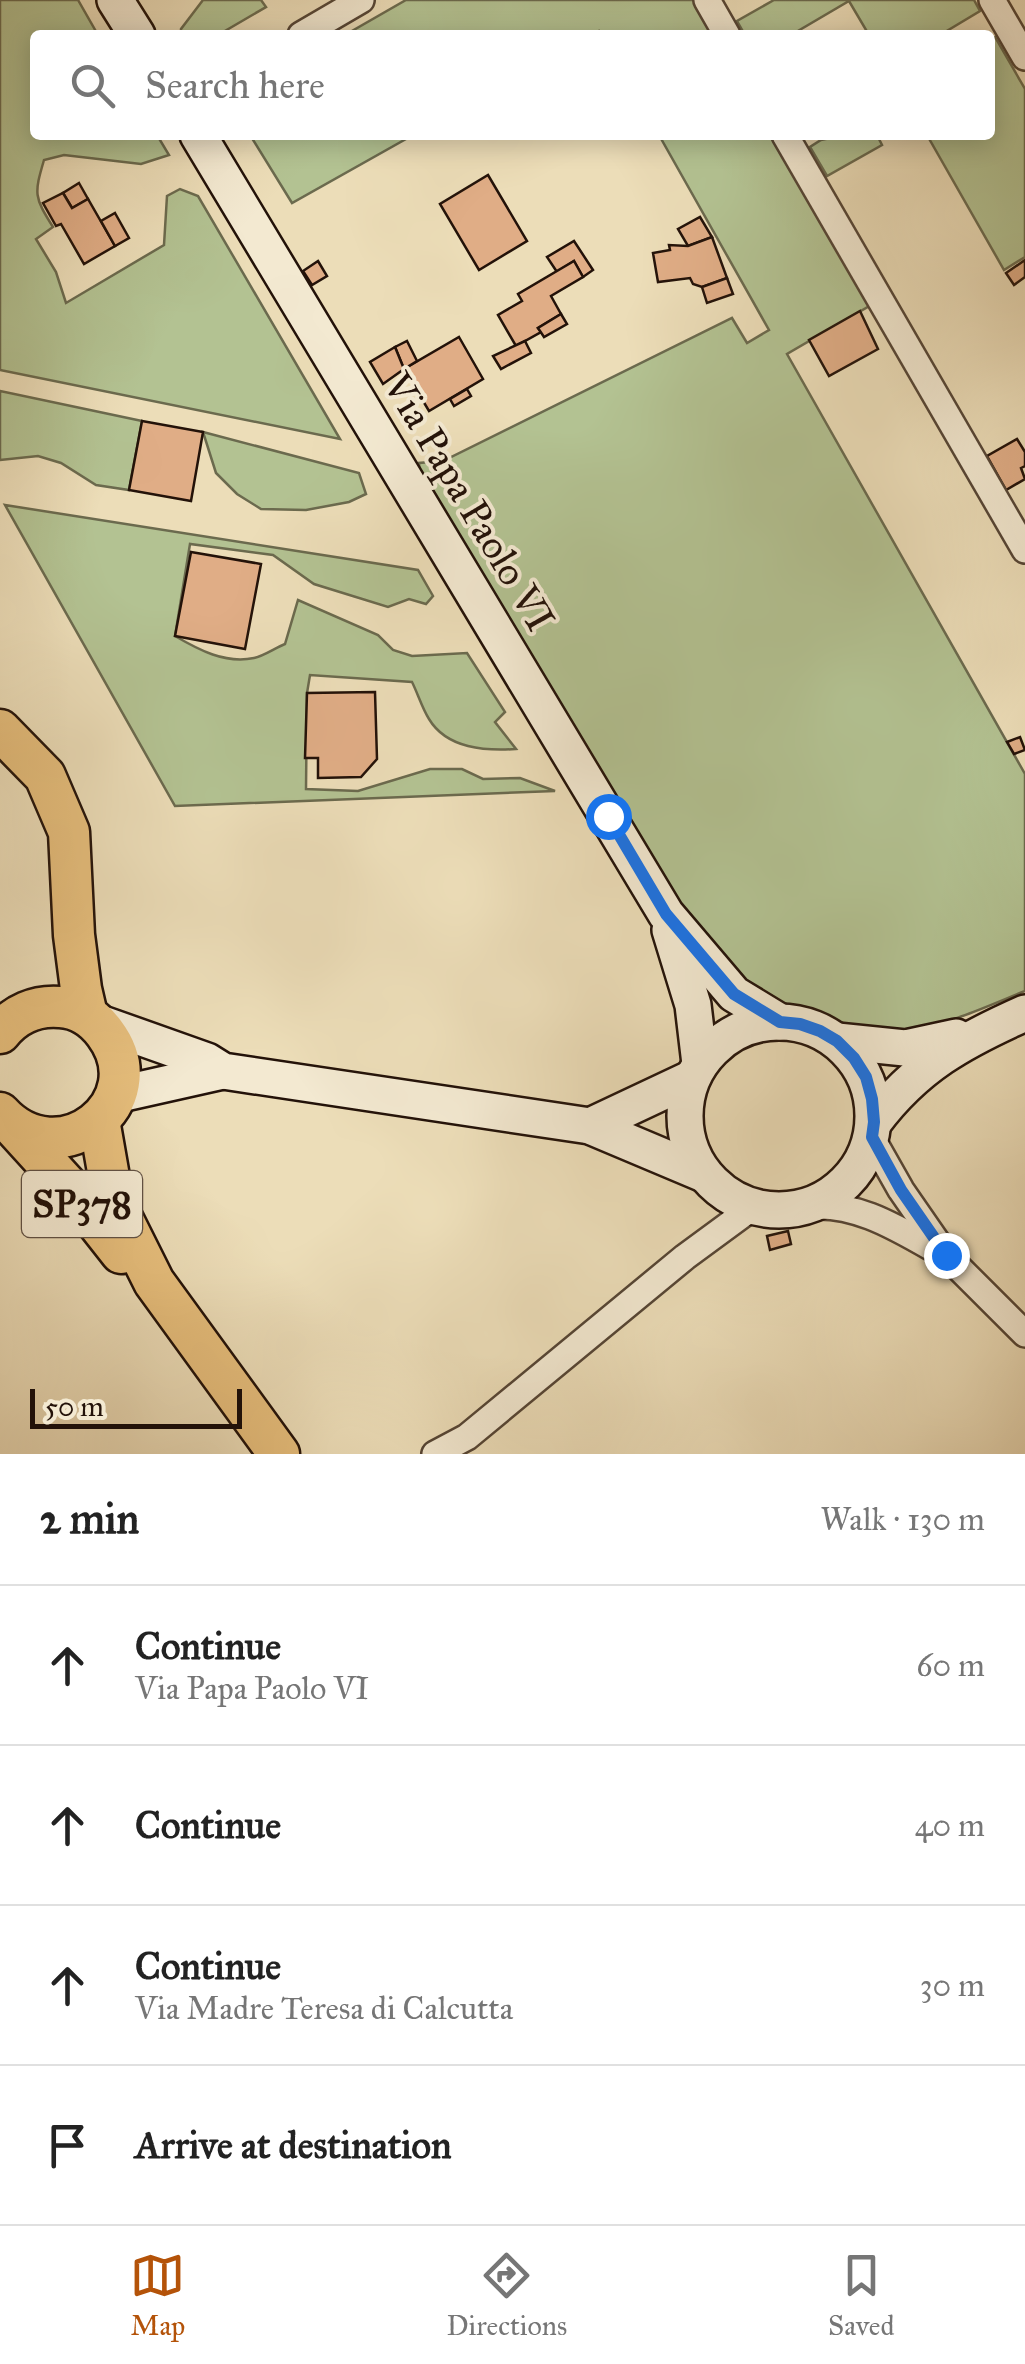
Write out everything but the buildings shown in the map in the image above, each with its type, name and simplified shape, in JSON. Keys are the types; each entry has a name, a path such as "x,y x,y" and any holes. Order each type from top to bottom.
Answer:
{"main road":[{"path":"0,730 45,776 69,832 74,935 81,989 92,1018"},
{"path":"17,1013 60,980 74,935"},
{"path":"17,1013 66,1007 92,1018"},
{"name":"SP378","path":"92,1018 113,1044 120,1069 107,1108 114,1200 154,1282 279,1454"},
{"name":"SP378","path":"6,1118 28,1134 66,1137 84,1131 107,1108"},
{"name":"SP378","path":"6,1118 73,1192 115,1247 154,1282"}],"street":[{"path":"116,0 134,30"},
{"path":"310,30 361,0"},
{"path":"707,0 724,30"},
{"path":"992,0 1025,57"},
{"name":"Via Papa Paolo VI","path":"201,140 666,914 734,994 780,1022"},
{"path":"788,140 1025,550"},
{"name":"Via Papa Paolo VI","path":"666,914 693,1005 696,1071"},
{"path":"804,1207 827,1198 847,1182 862,1161 873,1130 890,1101 927,1065 986,1030 1025,1014"},
{"path":"92,1018 207,1061 223,1071 590,1126 704,1174"},
{"path":"946,1255 863,1212 825,1204 778,1211 752,1207 726,1194 704,1174 691,1152 685,1128 686,1102 696,1071 715,1046 734,1032 756,1024 780,1022 800,1024 837,1041 866,1077 872,1099 873,1130 901,1190 946,1255 1025,1334"},
{"path":"837,1041 906,1048 986,1030"},
{"path":"107,1108 223,1071"},
{"path":"590,1126 696,1071"},
{"path":"434,1454 467,1436 752,1207"}],"green space":[{"path":"0,0 78,0 95,30 30,30 30,140 160,140 169,155 141,164 64,155 44,160 38,195 53,227 36,239 56,272 66,303 164,245 167,196 180,189 198,196 340,439 0,370"},
{"path":"203,0 261,0 266,7 227,30 181,29"},
{"path":"406,0 696,0 713,30 354,30"},
{"path":"774,0 974,0 980,11 948,30 866,30 849,1 800,30 742,30 737,21"},
{"path":"995,37 1025,89 1025,257 1004,270 930,140 995,140"},
{"path":"253,140 404,140 292,203"},
{"path":"662,140 776,140 871,305 787,354 1025,774 1025,991 930,1026 873,1031 828,1025 766,1000 735,977 700,938 420,475 419,463 443,461 732,318 747,343 769,330"},
{"path":"821,140 880,140 882,145 827,176 810,147"},
{"path":"0,391 142,421 129,490 96,485 61,463 38,456 0,460"},
{"path":"203,432 359,473 366,494 349,502 306,510 261,509 237,494 216,473"},
{"path":"5,505 418,570 433,596 426,604 409,599 388,607 314,584 273,555 190,544 175,636 223,657 258,657 285,644 298,600 378,635 393,650 412,656 467,653 505,712 495,722 516,749 468,746 446,737 429,719 412,682 310,675 306,789 358,791 430,769 462,769 483,779 520,778 555,791 175,806"}],"route":[{"path":"608,816 666,914 734,994 780,1022 820,1031 854,1058 866,1077 872,1099 872,1137 901,1190 946,1255"}]}
